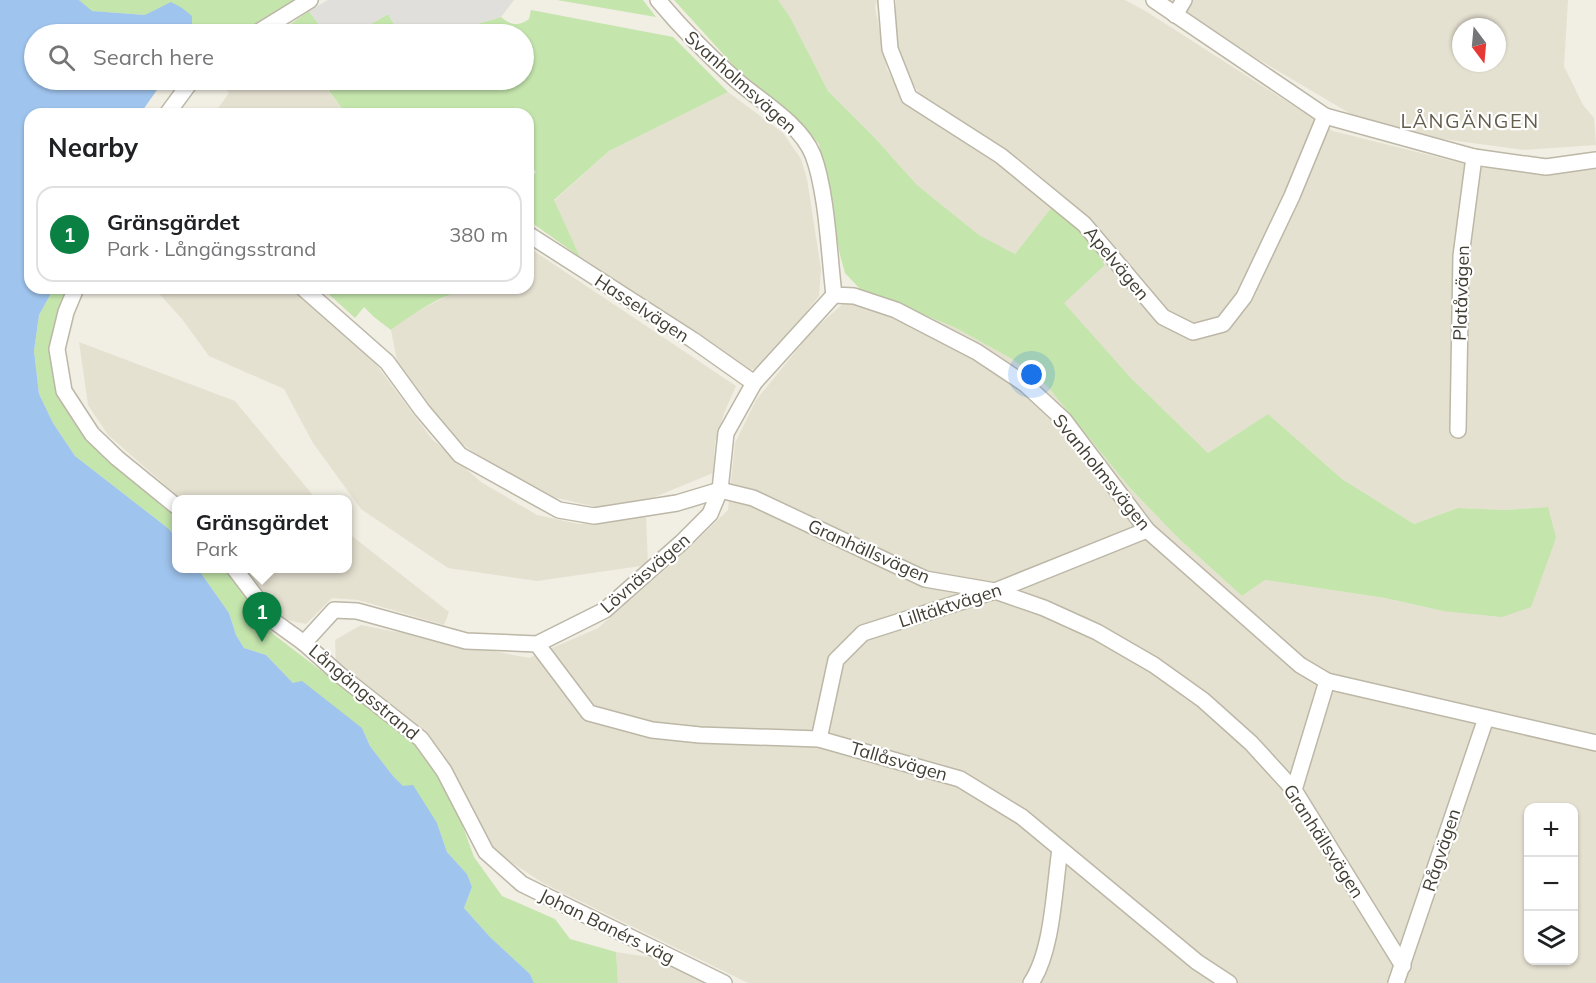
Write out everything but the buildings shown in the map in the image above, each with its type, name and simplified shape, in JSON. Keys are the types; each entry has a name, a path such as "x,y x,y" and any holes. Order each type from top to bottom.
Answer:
{"street":[{"path":"271,24 310,0"},
{"name":"Svanholmsvägen","path":"658,0 686,34 736,80 794,127 812,154 821,189 834,295 854,296 896,310 977,352 1025,384 1064,420 1147,530 1300,664 1327,681 1596,743"},
{"name":"Apelvägen","path":"886,0 890,49 909,97 1001,156 1084,224 1163,317 1193,332 1223,324 1244,297 1292,196 1325,116"},
{"path":"1154,0 1325,116 1474,157 1546,167 1596,160"},
{"path":"1175,15 1184,0"},
{"path":"171,108 185,90"},
{"name":"Platåvägen","path":"1458,430 1461,256 1474,157"},
{"name":"Hasselvägen","path":"534,238 693,340 754,383"},
{"path":"74,294 66,312 57,349 64,391 92,434 117,458 172,502"},
{"path":"310,294 387,362 422,410 460,455 559,510 594,516 677,503 720,490"},
{"name":"Lövnäsvägen","path":"304,643 334,610 357,611 466,641 537,644 605,610 710,514 720,490 726,433 754,383 834,295"},
{"name":"Granhällsvägen","path":"720,490 753,498 925,579 995,591 1044,608 1096,632 1154,664 1203,700 1243,735 1294,790 1403,966"},
{"name":"Lilltäktvägen","path":"819,739 836,660 863,633 995,591 1147,530"},
{"name":"Långängsstrand","path":"238,573 275,622 421,739 444,771 486,852 522,884"},
{"name":"Tallåsvägen","path":"537,644 589,713 652,730 700,735 819,739 960,779 1022,817 1197,962 1229,983"},
{"path":"1294,790 1327,681"},
{"name":"Rågvägen","path":"1396,983 1486,718"},
{"path":"1031,983 1039,972 1047,943 1060,849"},
{"name":"Johan Banérs väg","path":"522,884 724,983"}],"shaded area":[{"path":"328,0 514,0 501,17 477,24 394,24 388,14 371,24 319,24 309,11"},
{"path":"778,0 877,0 875,7 887,69 907,105 1019,179 1051,208 1015,254 979,235 917,185 875,138 828,91 790,17"},
{"path":"896,0 1125,0 1333,131 1481,168 1579,171 1596,169 1596,983 748,983 543,883 494,851 455,777 421,731 336,664 335,640 361,625 529,658 598,628 674,562 728,510 735,443 756,400 813,330 860,289 954,327 1012,359 1048,387 1129,487 1177,537 1242,596 1265,580 1385,598 1443,611 1547,507 1505,510 1458,508 1414,524 1342,479 1268,414 1208,453 1130,377 1063,303 1105,265 1113,245 1067,202 924,100 903,70 895,31"},
{"path":"1167,0 1568,0 1564,66 1583,105 1594,118 1596,145 1524,150 1443,139 1361,120 1205,28"},
{"path":"226,90 328,90 341,108 218,108 229,93"},
{"path":"728,92 783,133 801,159 807,179 821,269 819,296 760,370 747,369 580,257 554,201 609,151"},
{"path":"534,251 736,386 715,443 713,473 650,499 601,508 552,497 493,467 452,436 397,361 391,330 410,315 451,294 534,294"},
{"path":"159,294 299,294 369,355 432,439 481,482 537,515 579,524 646,516 648,565 537,581 448,568 361,509 313,443 284,389 209,356 182,319"},
{"path":"79,342 235,401 313,495 176,495 108,435 88,405"},
{"path":"352,536 449,612 444,625 358,600 332,598 306,624 282,619 247,573 352,573"},
{"path":"616,952 668,960 712,983 618,983"}],"green space":[{"path":"79,0 302,0 263,24 192,24 192,16 91,11"},
{"path":"557,0 643,0 656,17"},
{"path":"674,0 778,0 790,17 828,91 875,138 917,185 979,235 1015,254 1051,208 1067,220 1088,240 1105,265 1064,303 1130,377 1208,453 1268,414 1342,479 1414,524 1458,508 1505,510 1548,507 1556,538 1531,607 1502,617 1443,611 1385,598 1265,580 1242,596 1177,537 1129,487 1048,387 1012,359 954,327 860,289 845,273 819,144 799,122 734,66"},
{"path":"531,10 673,37 728,92 609,151 554,200 580,257 534,224 534,174 536,172 534,170 534,108 342,108 328,90 534,90 534,24 518,24 529,19"},
{"path":"309,11 319,24 291,24"},
{"path":"388,14 394,24 371,24"},
{"path":"501,17 518,24 477,24"},
{"path":"51,294 66,294 55,335 52,370 64,407 82,435 172,509 172,533 75,456 53,423 39,394 34,351 39,315"},
{"path":"329,294 451,294 391,330 364,307 355,318"},
{"path":"201,573 229,573 273,634 416,743 436,769 459,816 474,857 502,896 555,919 570,939 616,952 618,983 534,983 530,974 490,937 464,908 472,887 467,874 447,852 437,823 393,776 370,746 362,728 293,683 266,655 244,648 236,635 229,613"}],"water":[{"path":"0,0 79,0 92,11 145,15 171,2 192,16 192,24 24,24 24,90 157,90 144,108 24,108 24,294 51,294 39,315 34,351 39,394 53,423 75,456 169,529 172,533 172,573 201,573 229,613 236,635 244,648 266,655 293,683 302,681 362,728 370,746 393,776 403,786 413,785 437,823 447,852 467,874 472,887 464,908 490,937 530,974 534,983 0,983"}],"place":[{"name":"Gränsgärdet","path":"262,642"}],"district":[{"name":"LÅNGÄNGEN","path":"1470,120"}]}
